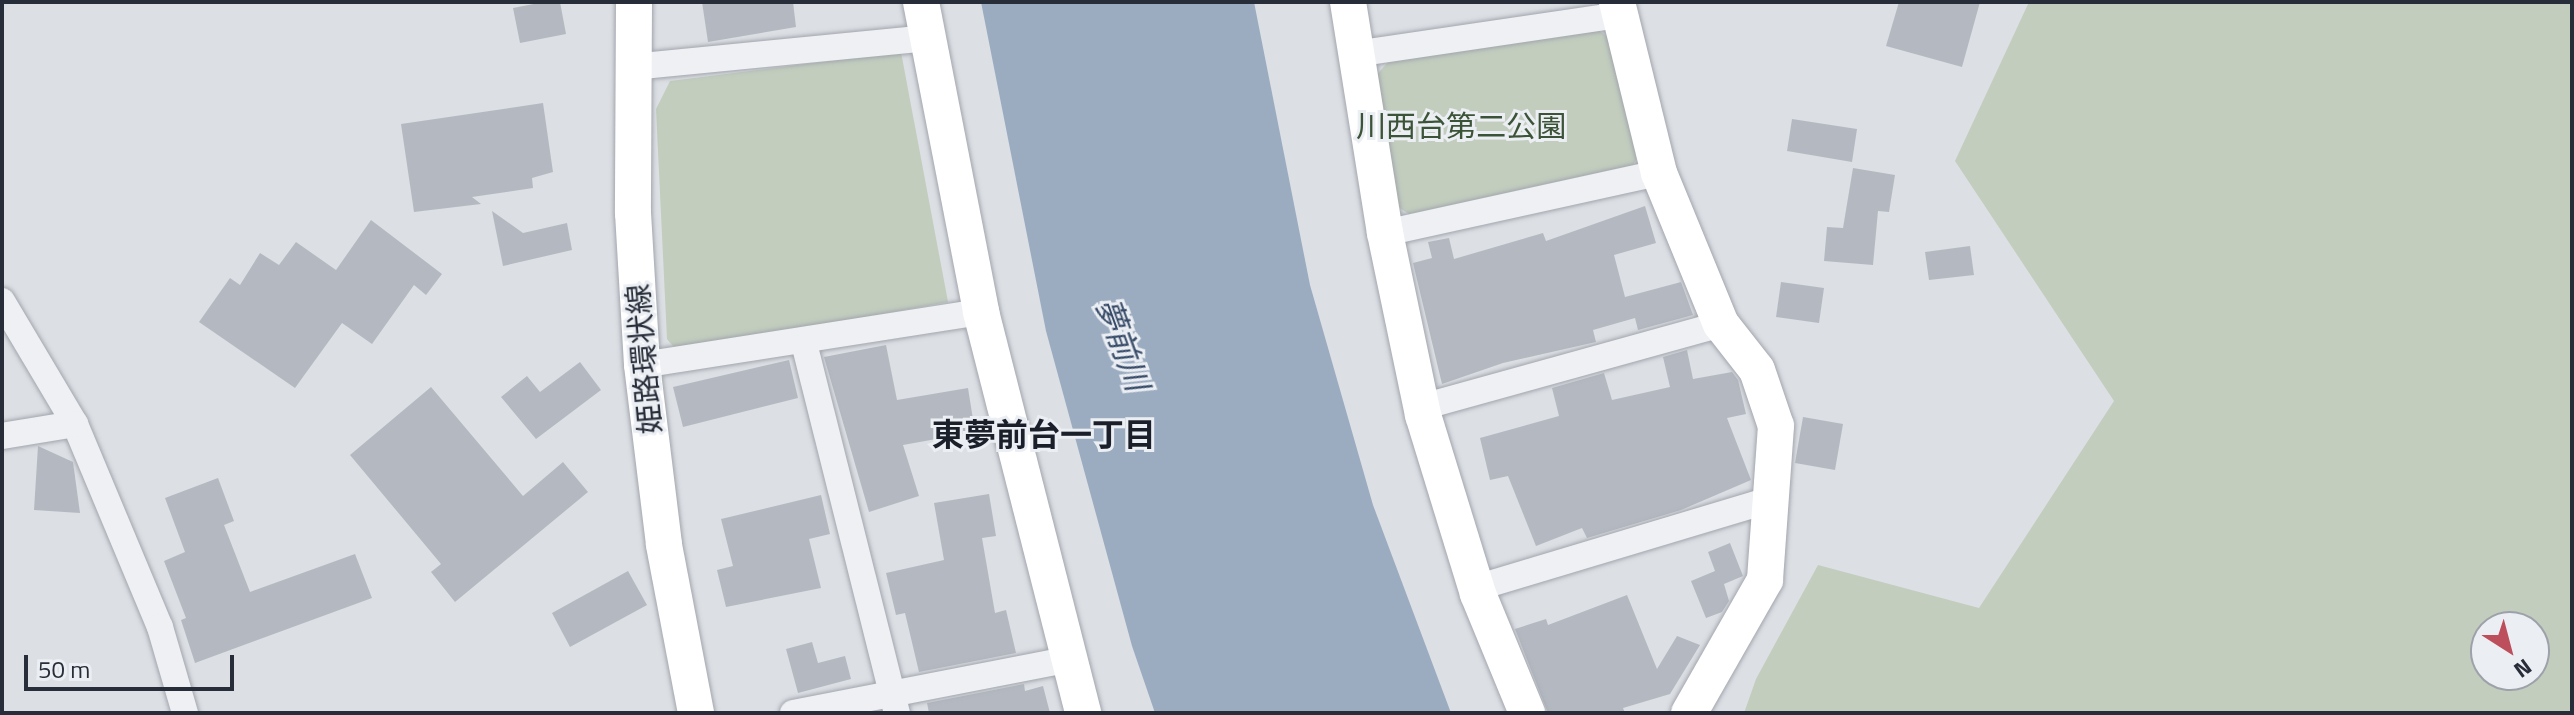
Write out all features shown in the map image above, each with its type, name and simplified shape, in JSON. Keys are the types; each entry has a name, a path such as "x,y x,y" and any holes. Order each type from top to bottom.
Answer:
{"street":[{"name":"姫路環状線","path":"634,2 633,213 642,365 664,545 696,713"},
{"path":"921,2 981,312 1066,660 1083,713"},
{"path":"1348,2 1385,233 1422,407 1476,588 1527,713"},
{"path":"1355,54 1618,8 1659,173 1721,324 1757,370 1776,426 1765,580 1684,711"},
{"path":"632,67 926,38"},
{"path":"1385,233 1659,173"},
{"path":"2,301 75,424 160,627 185,713"},
{"path":"642,365 804,343 981,312"},
{"path":"1422,407 1721,324"},
{"path":"804,343 895,704"},
{"path":"2,436 75,424"},
{"path":"1476,588 1770,500"},
{"path":"793,713 895,704 1066,660"}],"green space":[{"path":"2029,2 2572,2 2572,713 1744,713 1756,679 1818,565 1979,608 2114,401 1955,161"},
{"name":"川西台第二公園","path":"1596,29 1612,39 1641,151 1633,165 1409,214 1395,205 1373,79 1388,62"},
{"path":"901,52 948,302 677,351 667,339 656,109 670,81"}],"water":[{"name":"夢前川","path":"981,2 1254,2 1310,285 1373,505 1451,713 1155,713 1132,646 1046,331"}],"building":[{"path":"560,2 566,34 520,43 513,8"},
{"path":"702,2 793,2 796,27 708,42"},
{"path":"1899,2 1980,2 1962,67 1886,46"},
{"path":"543,103 553,172 532,178 533,188 472,197 481,204 414,212 401,124"},
{"path":"1792,119 1857,129 1852,162 1787,151"},
{"path":"1853,168 1895,175 1889,212 1878,211 1873,265 1824,261 1827,227 1843,228"},
{"path":"1645,206 1656,243 1614,255 1625,297 1681,282 1693,315 1638,330 1635,318 1593,330 1596,342 1503,363 1442,384 1413,263 1432,258 1428,242 1449,238 1454,259 1543,233 1546,241"},
{"path":"492,211 523,233 567,223 572,250 503,266"},
{"path":"371,220 442,274 426,295 414,285 372,344 342,323 295,388 199,322 230,278 240,285 260,253 279,265 296,242 336,270"},
{"path":"1970,246 1974,275 1929,280 1925,252"},
{"path":"1781,282 1824,288 1819,323 1776,317"},
{"path":"886,345 897,400 968,388 975,432 903,445 919,496 869,512 824,357"},
{"path":"1687,350 1693,379 1732,372 1738,380 1746,414 1727,418 1751,480 1681,510 1587,538 1582,528 1536,546 1508,476 1490,480 1480,438 1559,416 1552,388 1604,373 1612,400 1670,387 1663,357"},
{"path":"789,360 798,398 683,427 673,387"},
{"path":"580,362 601,390 536,439 501,397 527,376 540,392"},
{"path":"431,387 523,496 563,462 588,492 455,602 431,572 441,564 350,455"},
{"path":"1803,417 1843,424 1835,470 1795,463"},
{"path":"38,446 73,462 80,513 34,510"},
{"path":"218,478 234,521 224,525 250,592 355,554 372,598 195,663 181,620 186,618 164,561 185,552 165,498"},
{"path":"989,494 996,536 982,538 995,613 1006,610 1016,653 919,672 905,613 896,615 886,573 944,560 934,503"},
{"path":"821,495 830,534 809,539 821,588 726,607 717,570 733,566 721,519"},
{"path":"1730,543 1743,576 1724,584 1729,601 1722,612 1706,618 1691,581 1715,571 1708,552"},
{"path":"628,571 647,605 570,647 552,613"},
{"path":"1627,595 1657,669 1677,636 1700,645 1670,694 1623,708 1625,713 1548,713 1515,629 1546,619 1548,625"},
{"path":"812,642 818,663 845,656 851,679 798,693 786,649"},
{"path":"1024,684 1025,691 1043,686 1050,713 929,713 927,703"}],"district":[{"name":"東夢前台一丁目","path":"1044,434"}]}
